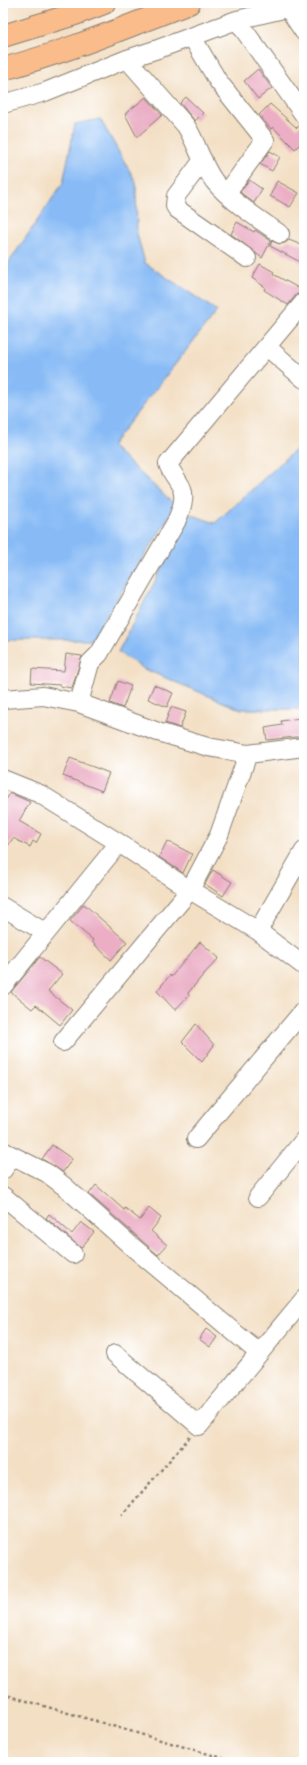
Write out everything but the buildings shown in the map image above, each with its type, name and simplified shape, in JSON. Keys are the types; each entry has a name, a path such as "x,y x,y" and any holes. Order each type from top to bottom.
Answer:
{"highway":[{"path":"13,33 75,14 104,3"},
{"path":"3,69 30,62 84,43 190,3"}],"street":[{"path":"3,104 45,92 127,59 237,20 296,6 304,32"},
{"path":"237,20 304,115"},
{"path":"192,36 218,81 265,140 226,194"},
{"path":"127,59 186,126 214,181 226,194 280,234"},
{"path":"204,160 176,196 175,206 177,210 247,258"},
{"path":"78,703 90,663 99,654 176,522 182,507 184,499 181,485 171,474 168,464 304,302"},
{"path":"267,347 304,379"},
{"path":"3,699 44,696 78,703 208,747 248,754 304,747"},
{"path":"63,1042 190,890 219,835 248,754"},
{"path":"3,779 40,794 119,843 190,890 258,931 304,966"},
{"path":"3,986 119,843"},
{"path":"258,931 304,851"},
{"path":"3,907 46,934"},
{"path":"196,1139 304,1010"},
{"path":"258,1197 304,1140"},
{"path":"3,1170 8,1153 46,1173 64,1186 129,1244 259,1353"},
{"path":"3,1196 73,1254"},
{"path":"115,1354 199,1426 304,1299"}],"path":[{"path":"121,1516 199,1426"},
{"path":"3,1694 236,1762"}],"water":[{"path":"100,119 136,182 137,234 145,263 217,311 111,446 176,506 91,640 3,640 3,271 63,183 75,124"},
{"path":"304,442 304,709 240,709 144,669 118,652 190,514 215,523"}]}
